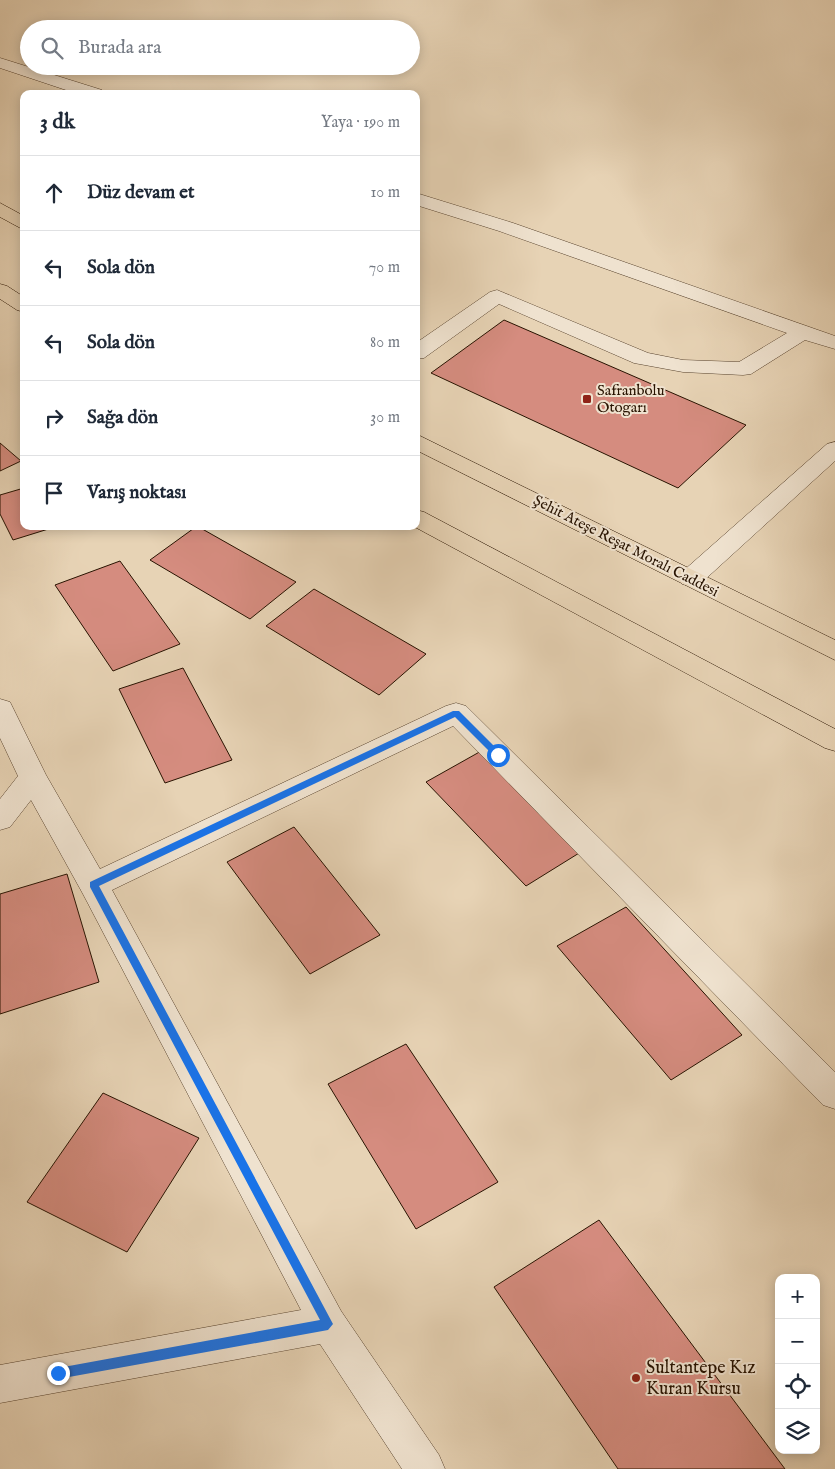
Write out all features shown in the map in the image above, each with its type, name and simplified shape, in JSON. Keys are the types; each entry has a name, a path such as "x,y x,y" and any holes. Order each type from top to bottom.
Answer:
{"main road":[{"path":"0,209 20,222"},
{"path":"0,290 20,303"},
{"name":"Şehit Ateşe Reşat Moralı Caddesi","path":"420,443 835,651"},
{"path":"420,520 835,741"}],"street":[{"path":"0,63 20,69"},
{"path":"37,75 84,90"},
{"path":"420,199 835,344"},
{"path":"420,350 497,296 642,358 683,366 743,369 803,332"},
{"path":"691,578 835,449"},
{"path":"0,709 33,778 94,885 328,1324 425,1469"},
{"path":"94,885 456,713 835,1094"},
{"path":"0,819 33,778"},
{"path":"0,1384 328,1324"}],"building":[{"name":"Safranbolu Otogarı","path":"504,320 746,425 678,488 431,373"},
{"path":"0,443 20,461 0,471"},
{"path":"20,489 20,530 45,530 13,540 0,514 0,495"},
{"path":"191,530 204,530 296,582 250,619 150,560"},
{"path":"120,561 180,644 113,671 55,585"},
{"path":"314,589 426,654 379,695 266,626"},
{"path":"183,668 232,760 165,783 119,689"},
{"path":"483,750 584,850 526,886 426,782"},
{"path":"294,827 380,935 310,974 227,862"},
{"path":"67,874 99,982 0,1014 0,894"},
{"path":"626,907 742,1035 671,1080 557,946"},
{"path":"406,1044 498,1182 416,1229 328,1084"},
{"path":"103,1093 199,1138 127,1252 27,1202"},
{"name":"Sultantepe Kız Kuran Kursu","path":"599,1220 785,1469 618,1469 494,1287"}],"place":[{"name":"Safranbolu Otogarı","path":"587,399"},
{"name":"Sultantepe Kız Kuran Kursu","path":"636,1378"}],"route":[{"path":"58,1373 328,1324 94,885 456,713 498,755"}]}
